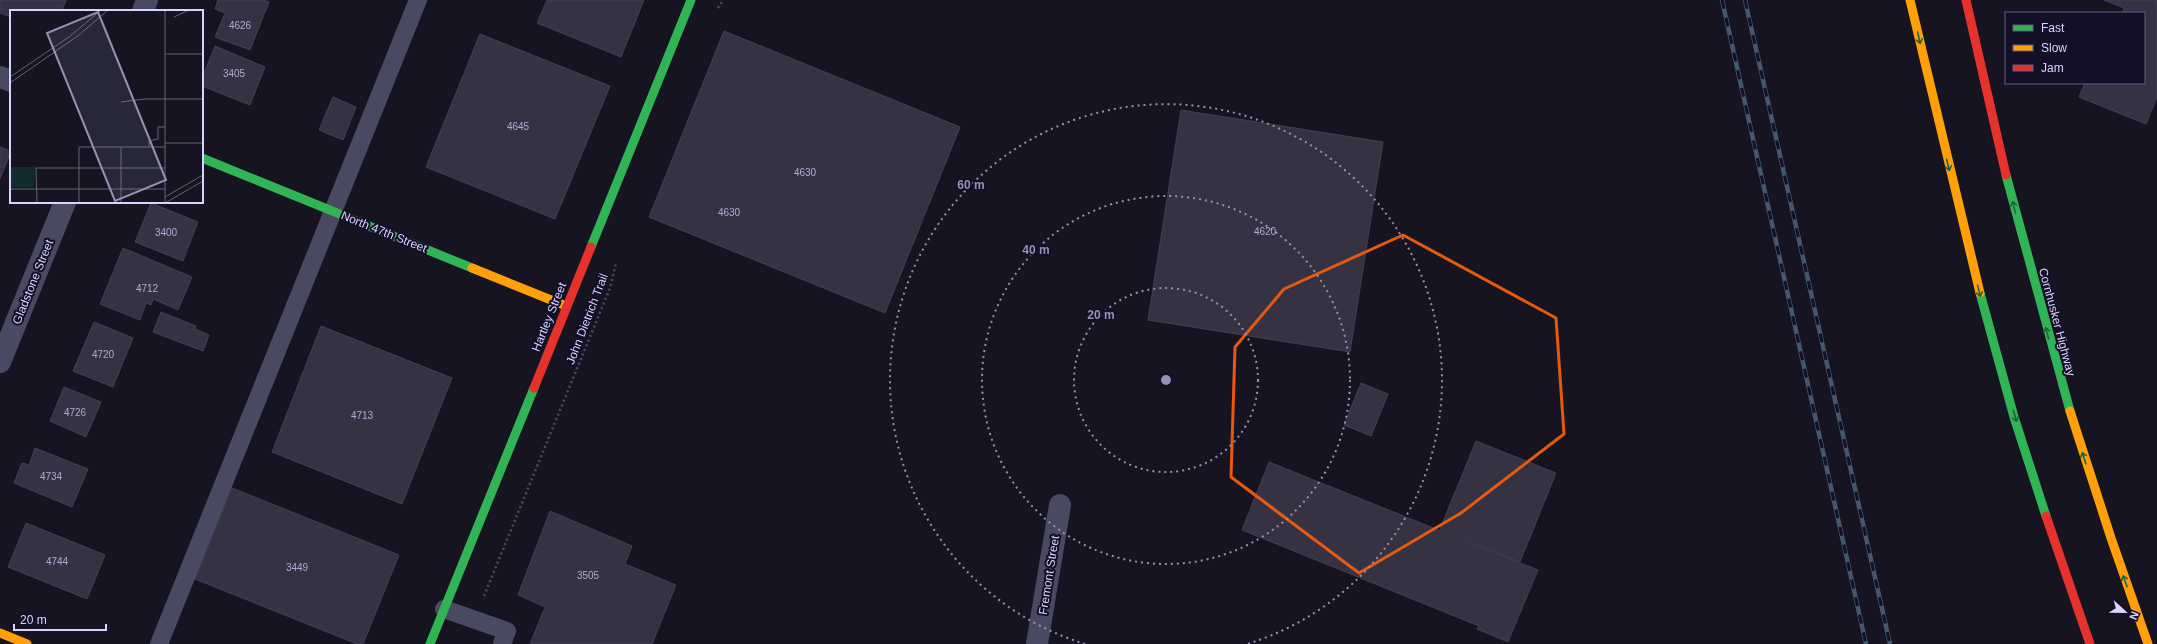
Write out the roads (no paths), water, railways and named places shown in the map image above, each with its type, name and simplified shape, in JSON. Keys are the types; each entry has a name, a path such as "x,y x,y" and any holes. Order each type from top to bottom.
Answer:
{"main road":[{"name":"Hartley Street","path":"430,644 691,0"},
{"path":"1910,0 1936,117 1992,341 2042,507 2090,644"},
{"name":"Cornhusker Highway","path":"1966,0 2016,216 2061,384 2117,559 2148,644"},
{"name":"North 47th Street","path":"203,158 566,306"},
{"path":"0,633 27,644"}],"street":[{"path":"143,10 147,0"},
{"path":"0,77 10,81"},
{"name":"Gladstone Street","path":"0,362 65,203"},
{"name":"Fremont Street","path":"1037,644 1060,505"}],"lane":[{"path":"159,644 418,0"},
{"path":"444,610 507,631 502,644"}],"railway":[{"path":"1722,0 1866,644"},
{"path":"1745,0 1890,644"}]}
